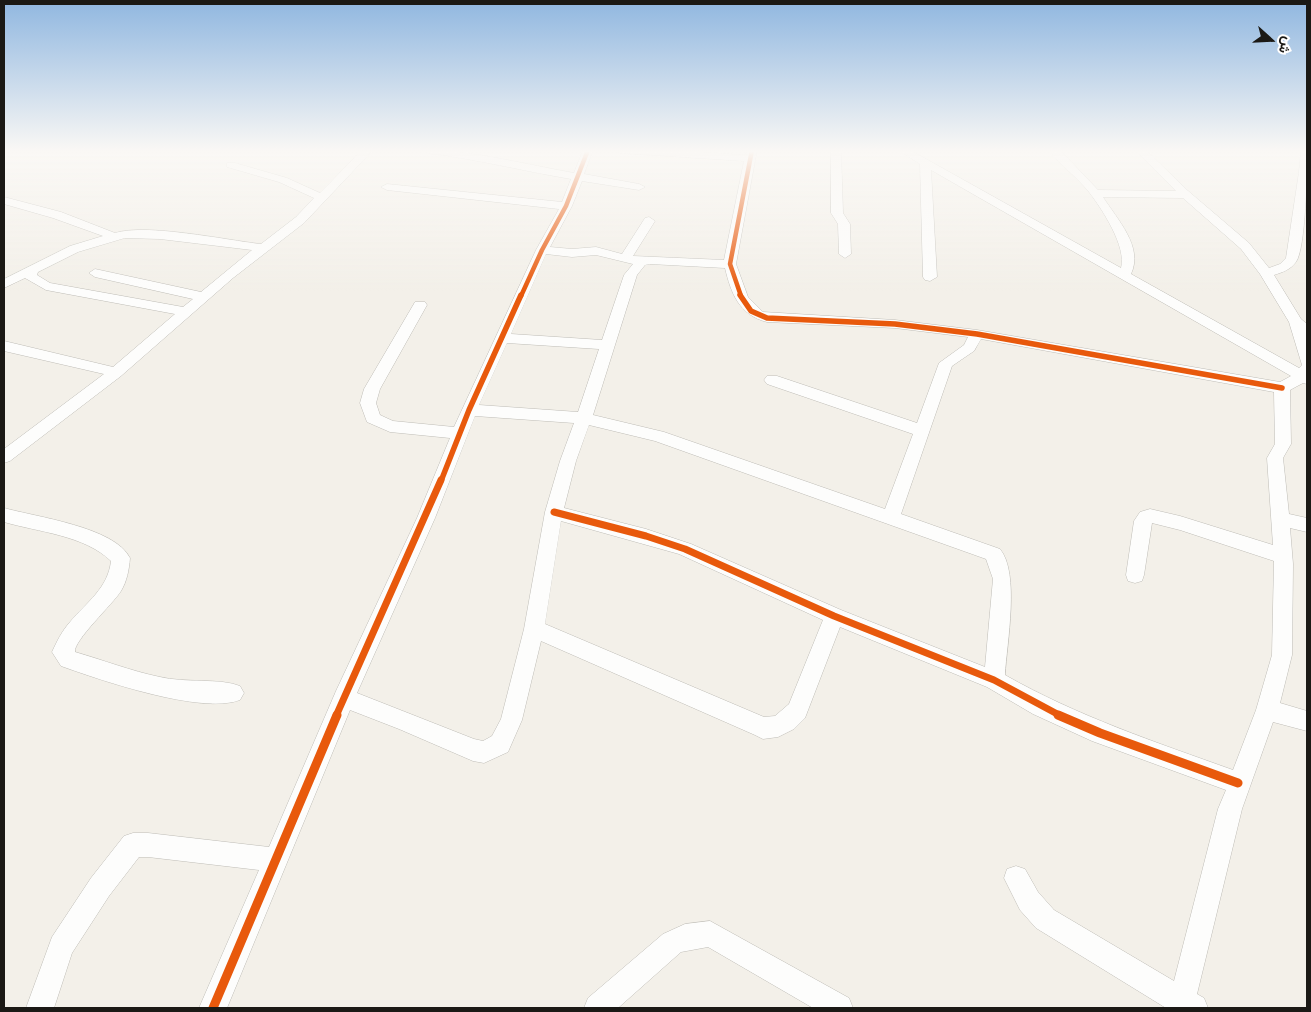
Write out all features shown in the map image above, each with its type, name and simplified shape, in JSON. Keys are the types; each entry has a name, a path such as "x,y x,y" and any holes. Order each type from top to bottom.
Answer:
{"street":[{"path":"484,197 566,206"},
{"path":"213,1008 344,698 426,518 469,410 504,338 542,250 569,197"},
{"path":"743,197 730,264 745,307 762,318 895,324 977,334 1282,388 1306,371"},
{"path":"837,197 837,213 842,219 845,254"},
{"path":"927,197 930,277"},
{"path":"986,197 1124,274 1212,326 1306,371"},
{"path":"1098,197 1124,240 1129,254 1128,266 1124,274"},
{"path":"1189,197 1239,240 1266,272 1302,327 1306,371"},
{"path":"1266,272 1285,268 1292,259 1296,249 1303,197"},
{"path":"4,457 116,373 188,312 204,296 262,248 300,220 323,198"},
{"path":"4,200 57,215 113,236"},
{"path":"344,698 404,720 473,750 484,752 500,744 511,720 534,629 554,512 568,461 631,276 634,260 649,221"},
{"path":"4,284 74,249 124,234 160,235 262,248"},
{"path":"542,250 572,253 596,251 634,260 660,259 730,264"},
{"path":"32,270 30,276 46,286 188,312"},
{"path":"95,273 157,286 175,293 204,296"},
{"path":"420,305 372,389 368,403 373,418 390,426 460,433"},
{"path":"892,518 946,362 969,348 977,334"},
{"path":"504,338 608,345"},
{"path":"4,346 77,362 116,373"},
{"path":"772,380 922,431"},
{"path":"1016,878 1029,902 1045,919 1186,1006 1238,783 1267,710 1282,655 1283,556 1275,458 1283,444 1282,388"},
{"path":"469,410 584,418 658,436 975,546 992,554 998,560 1002,579 994,680"},
{"path":"554,512 646,536 685,550 834,616 994,680 1041,707 1100,733 1238,783"},
{"path":"4,515 24,522 78,534 100,543 117,553 120,558 118,577 114,584 66,642 62,652 68,659 160,687 193,692 233,693"},
{"path":"1135,575 1143,522 1146,517 1150,516 1189,526 1283,556"},
{"path":"1280,519 1307,525"},
{"path":"534,629 633,670 763,728 774,729 790,719 797,711 834,616"},
{"path":"1267,710 1307,720"},
{"path":"40,1008 61,946 100,887 133,845 148,845 274,860"},
{"path":"598,1008 672,943 685,937 710,934 839,1008"}],"cycle path":[{"path":"213,1008 344,698 426,518 469,410 542,250 569,197"},
{"path":"743,197 730,264 737,289 745,305 758,315 767,318 895,324 977,334 1282,388"},
{"path":"554,512 646,536 685,549 834,616 994,680 1041,707 1100,733 1238,783"}]}
